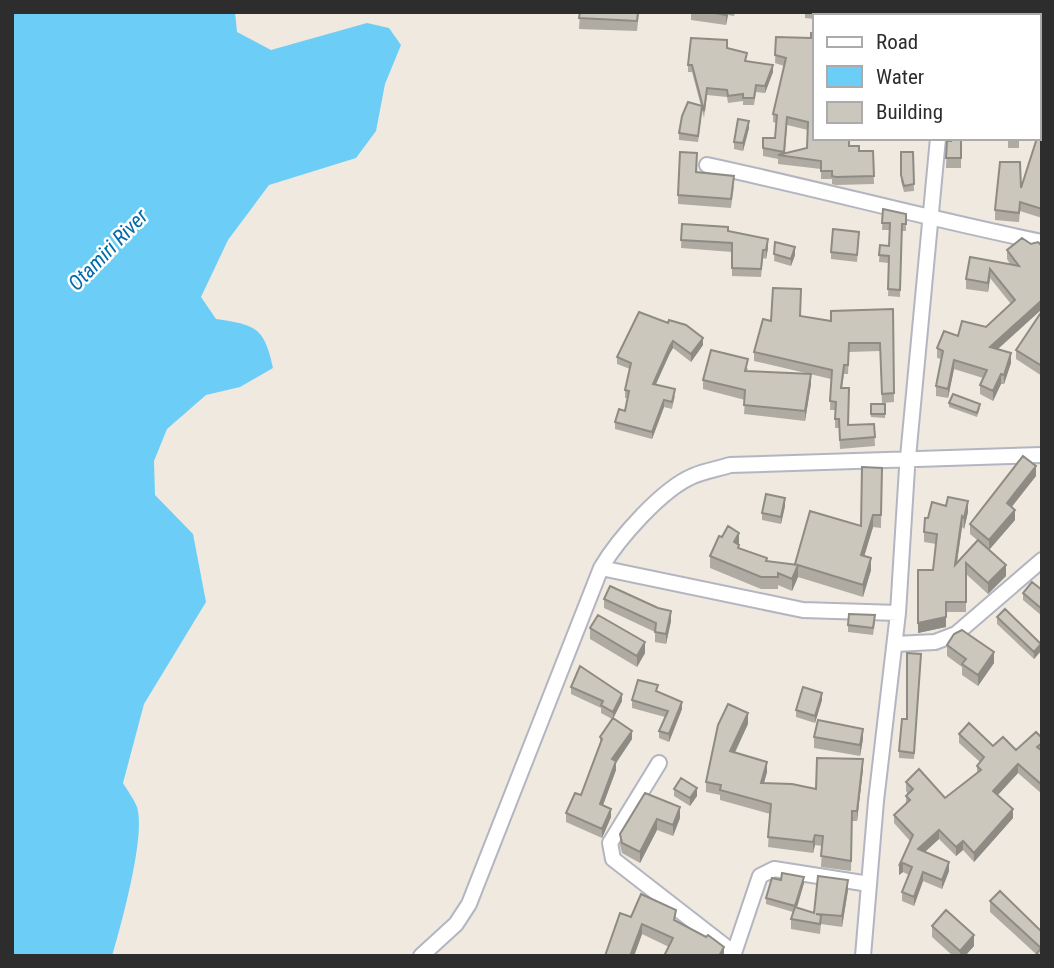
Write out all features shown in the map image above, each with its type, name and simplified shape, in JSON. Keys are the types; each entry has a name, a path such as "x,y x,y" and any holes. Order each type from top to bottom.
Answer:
{"street":[{"path":"863,956 898,614 908,457 938,140"},
{"path":"707,165 821,189 931,220 1042,242"},
{"path":"421,956 456,924 469,904 601,568 629,531 674,487 693,476 730,465 908,457 1042,455"},
{"path":"895,644 935,642 956,634 1042,560"},
{"path":"601,568 803,610 898,614"},
{"path":"659,763 610,843 609,852 613,859 734,954 760,876 764,872 774,869 869,884"}],"water":[{"name":"Otamiri River","path":"12,12 235,12 237,32 271,50 367,23 389,28 401,45 385,84 376,131 356,158 269,185 228,240 201,297 216,319 240,323 256,330 266,343 273,368 240,387 206,395 167,429 154,461 155,495 193,534 206,602 144,704 123,783 137,807 138,838 131,881 112,956 12,956"}],"building":[{"path":"580,12 638,12 637,21 579,18"},
{"path":"823,12 868,12 868,14"},
{"path":"1001,12 1002,14 971,14"},
{"path":"1042,13 1042,27 1040,14 1027,14"},
{"path":"813,33 813,140 849,140 849,146 859,146 859,151 873,151 874,176 836,177 832,176 832,171 821,171 821,161 778,155 807,148 808,122 787,117 784,152 763,148 763,138 775,138 777,115 773,114 786,58 775,55 776,37 811,38"},
{"path":"691,38 727,40 727,48 747,53 745,61 773,65 765,86 756,85 754,98 743,98 743,94 728,96 727,90 707,88 704,111 692,65 688,65"},
{"path":"688,102 702,106 698,136 679,133"},
{"path":"738,119 749,121 743,143 734,142"},
{"path":"1042,122 1042,209 1020,202 1019,213 995,210 1000,162 1020,162 1021,188 1036,140 1040,140"},
{"path":"961,140 961,158 946,158 947,141"},
{"path":"680,152 697,153 696,172 734,176 731,199 678,195"},
{"path":"901,152 913,152 914,184 904,186"},
{"path":"883,209 906,214 906,224 902,224 900,290 888,289 889,256 879,255 880,245 889,246 890,223 882,223"},
{"path":"682,224 728,227 728,231 768,239 766,250 763,250 761,269 732,268 732,243 681,240"},
{"path":"833,229 859,232 857,255 831,252"},
{"path":"1022,238 1031,244 1038,242 1042,246 1042,300 990,347 1011,353 1004,375 1001,374 993,391 980,385 987,370 954,360 948,389 936,386 943,351 937,348 944,331 958,336 962,321 986,327 1015,300 990,269 988,283 966,279 970,257 1019,266 1007,250"},
{"path":"775,242 795,247 791,259 774,254"},
{"path":"773,288 801,289 800,316 831,321 831,311 893,309 894,393 882,394 880,343 849,343 848,365 844,365 841,388 849,388 848,425 874,424 875,437 840,440 839,419 835,419 836,402 830,401 832,370 754,352 763,319 771,321"},
{"path":"1042,311 1042,366 1016,350"},
{"path":"639,312 668,323 669,320 686,325 703,338 691,354 673,341 670,346 653,384 675,389 672,402 664,400 652,432 615,422 619,409 625,411 629,391 625,390 631,363 617,357"},
{"path":"711,350 748,359 745,371 811,374 805,411 744,405 745,390 703,380"},
{"path":"953,394 980,404 977,413 949,403"},
{"path":"871,404 885,404 885,414 871,414"},
{"path":"1023,456 1036,466 1007,503 1015,510 989,540 970,524"},
{"path":"862,467 882,468 881,515 873,515 861,555 871,558 863,585 795,564 810,511 861,526"},
{"path":"766,494 785,498 781,517 762,513"},
{"path":"948,497 968,501 964,518 962,516 955,565 978,540 1006,565 988,583 966,563 966,602 946,602 946,617 918,623 918,570 933,570 937,534 924,532 925,518 928,518 932,502 946,506"},
{"path":"728,526 739,533 734,542 739,545 738,548 767,558 766,561 798,565 792,579 778,573 778,577 761,577 710,556 719,536 722,537"},
{"path":"1032,582 1042,590 1042,609 1023,593"},
{"path":"610,586 658,608 671,611 666,634 655,632 656,623 604,599"},
{"path":"1005,609 1041,644 1034,652 997,617"},
{"path":"849,614 875,615 873,628 848,625"},
{"path":"598,615 645,642 637,656 590,628"},
{"path":"962,630 994,652 978,675 962,664 966,659 947,645 954,634"},
{"path":"907,653 921,654 914,753 899,751 902,719 907,719"},
{"path":"580,666 622,694 613,712 601,705 603,701 571,687"},
{"path":"638,680 658,685 656,691 682,702 669,734 659,731 668,711 632,700"},
{"path":"803,687 822,693 815,716 796,710"},
{"path":"728,704 748,713 730,751 767,762 761,783 792,784 816,789 817,758 863,759 857,811 852,811 851,861 821,856 823,836 815,835 813,842 768,837 771,804 720,790 721,785 706,782 718,725"},
{"path":"613,718 632,731 612,759 616,761 600,804 611,809 602,829 566,813 575,793 581,795 602,739 600,737"},
{"path":"818,720 863,729 860,745 814,737"},
{"path":"969,723 993,746 1003,737 1016,750 1036,732 1042,738 1042,743 1037,747 1042,751 1042,785 1018,764 993,791 1013,809 974,853 963,841 956,847 939,830 918,849 949,862 942,880 923,872 914,897 902,892 912,867 903,863 899,866 913,835 894,815 910,800 906,796 913,789 906,782 919,769 945,798 981,770 977,766 984,757 959,734"},
{"path":"681,778 697,788 690,798 674,789"},
{"path":"645,793 680,807 673,825 657,819 640,852 622,843 620,834"},
{"path":"782,873 804,877 795,906 766,898 772,878 781,880"},
{"path":"818,876 848,880 842,916 816,914 821,915 820,924 791,919 795,907 814,913"},
{"path":"1000,891 1042,932 1042,956 1035,956 1041,948 990,901"},
{"path":"641,894 676,910 674,920 706,937 708,935 724,947 719,956 664,956 673,938 642,924 630,956 605,956 620,913 631,917"},
{"path":"946,910 974,935 960,951 932,926"}]}
